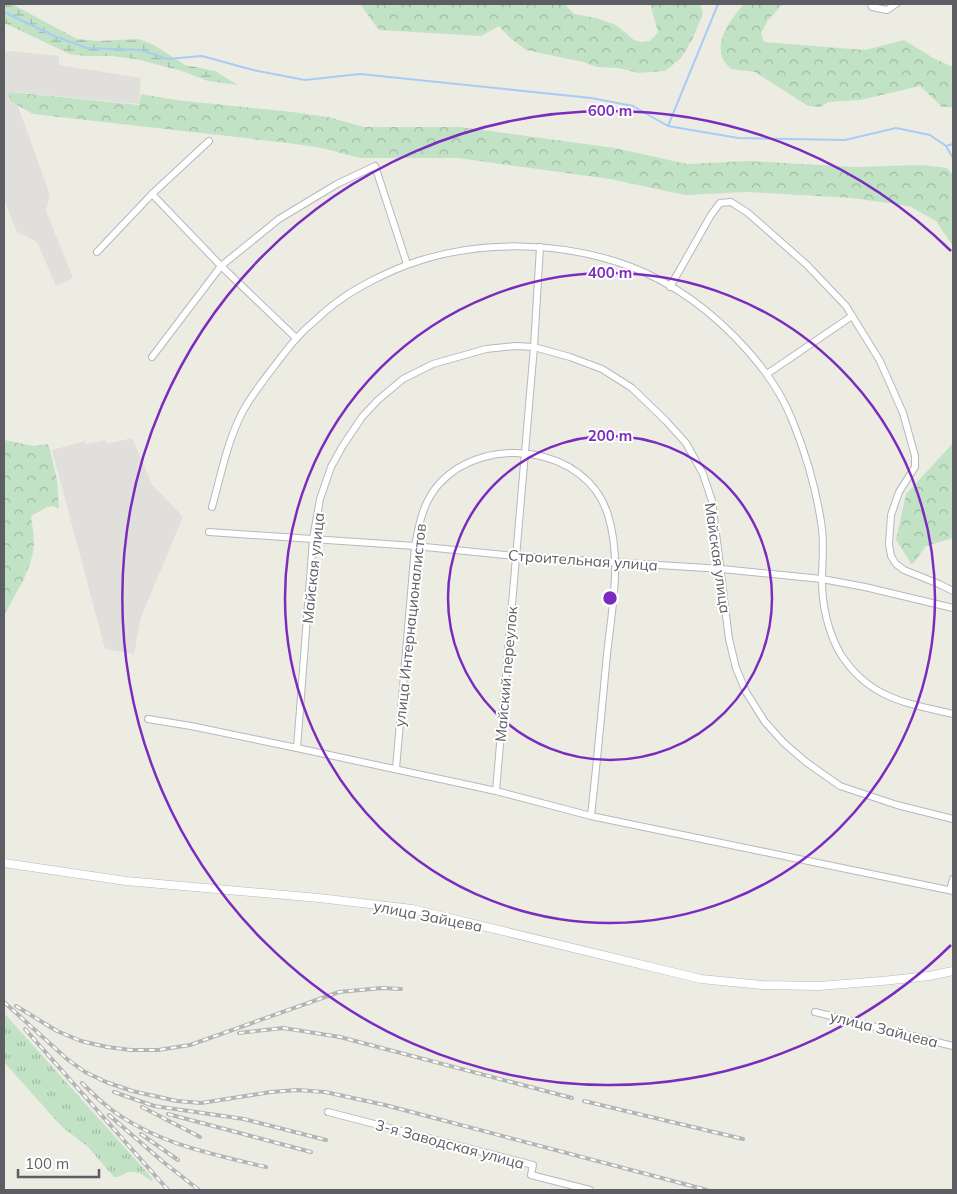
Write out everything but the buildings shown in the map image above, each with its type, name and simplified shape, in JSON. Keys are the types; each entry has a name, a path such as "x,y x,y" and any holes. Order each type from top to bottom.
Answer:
{"street":[{"path":"871,4 872,6 888,10 896,4"},
{"path":"98,252 152,194 209,140"},
{"path":"152,357 221,266 279,219 337,184 375,166 407,264"},
{"path":"152,194 221,266 296,338"},
{"path":"670,287 711,215 720,204 731,202 748,213 807,265 846,306 880,361 903,414 915,456 915,467 899,492 891,515 889,544 891,556 896,564 904,570 939,584 953,592"},
{"path":"212,507 229,442 243,411 265,378 296,338 342,298 407,264 454,252 488,247 540,247 592,255 631,267 670,287 706,310 733,334 767,374 792,418 815,484 822,531 824,562 822,579 823,606 838,649 852,670 866,684 890,698 953,714"},
{"name":"Майский переулок","path":"496,791 534,347 540,247"},
{"path":"767,374 852,316"},
{"name":"Майская улица","path":"297,748 313,539 320,499 331,467 342,447 362,417 402,379 433,364 457,356 486,349 516,346 534,347 570,357 602,369 632,388 686,443 703,474 712,502 722,569 729,639 736,668 746,692 765,722 784,743 806,762 840,786 898,805 953,819"},
{"name":"улица Интернационалистов","path":"396,769 414,546 420,517 427,501 439,484 457,468 481,457 524,453 545,456 564,463 590,484 602,500 608,514 616,563 591,816"},
{"name":"Строительная улица","path":"210,532 414,546 516,556 722,569 822,579 953,608"},
{"path":"148,719 191,726 396,769 496,791 591,816 952,891 953,879"},
{"name":"улица Зайцева","path":"4,863 126,881 319,898 412,910 701,979 762,985 819,986 929,976 953,971"},
{"name":"улица Зайцева","path":"815,1012 953,1046"},
{"name":"3-я Заводская улица","path":"328,1112 534,1165 531,1175 590,1190"}],"shaded area":[{"path":"4,52 59,56 59,65 141,78 139,104 13,92 50,195 46,211 73,278 56,286 37,242 17,232 4,200"},
{"path":"132,438 152,484 183,517 141,617 134,654 105,649 52,450 85,441 86,444 106,440 107,444"}],"green space":[{"path":"4,4 12,4 77,39 99,41 139,39 154,45 185,65 215,71 238,85 208,81 182,71 136,59 70,54 4,23"},
{"path":"360,4 565,4 574,14 596,18 616,25 634,40 641,42 650,41 658,32 650,4 700,4 703,14 692,40 681,58 665,71 638,73 619,68 597,67 583,62 526,50 509,37 499,26 481,36 379,30"},
{"path":"744,4 783,4 768,20 761,33 764,42 865,50 904,40 935,59 953,67 953,107 942,107 920,86 860,100 829,102 820,107 808,106 755,72 731,69 723,59 721,42 726,28"},
{"path":"10,92 139,105 141,94 176,100 328,117 364,127 460,127 615,148 687,164 747,161 855,167 922,165 947,168 953,175 953,246 936,221 909,206 852,198 747,192 685,195 610,179 458,158 360,158 322,148 288,143 33,114 12,102 9,98"},
{"path":"4,440 34,446 47,444 49,446 57,480 59,509 53,506 47,507 31,516 34,544 33,554 23,581 4,616"},
{"path":"953,443 953,538 926,546 912,565 896,540 906,494"},
{"path":"4,1013 153,1179 151,1181 133,1172 114,1177 87,1146 62,1127 4,1062"}],"waterway":[{"path":"668,126 718,4"},
{"path":"4,12 54,36 87,48 141,50 167,59 202,56 253,70 305,80 360,74 591,98 633,106 668,126 738,138 845,140 896,128 930,135 946,146 953,144"},
{"path":"946,146 953,158"}],"railway":[{"path":"16,1006 57,1031 81,1041 131,1050 158,1050 190,1045 339,992 382,988 401,989"},
{"path":"4,1002 67,1059 85,1072 132,1091 177,1101 201,1103 271,1092 297,1090 325,1092 385,1105 707,1190"},
{"path":"239,1033 283,1028 340,1037 572,1098"},
{"path":"25,1029 168,1190"},
{"path":"82,1083 108,1107 144,1130 184,1146 266,1167"},
{"path":"114,1092 154,1106 244,1119 326,1140"},
{"path":"584,1101 743,1139"},
{"path":"142,1107 200,1137"},
{"path":"168,1114 311,1152"},
{"path":"109,1115 199,1190"},
{"path":"141,1134 178,1160"}]}
